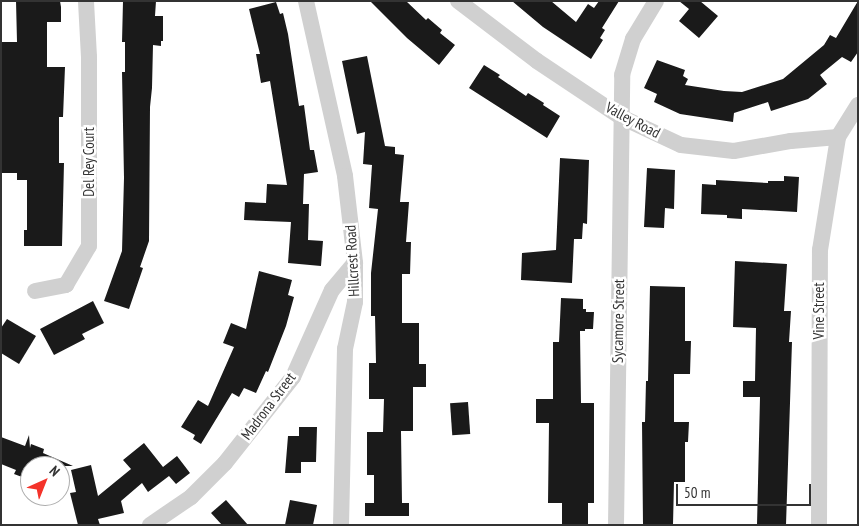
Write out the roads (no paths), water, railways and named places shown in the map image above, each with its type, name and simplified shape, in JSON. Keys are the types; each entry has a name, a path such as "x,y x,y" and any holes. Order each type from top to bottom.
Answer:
{"street":[{"name":"Del Rey Court","path":"35,291 66,285 89,246 89,57 86,1"},
{"name":"Hillcrest Road","path":"306,1 345,176 355,263 355,302 345,349 341,525"},
{"name":"Valley Road","path":"458,1 537,61 621,117 681,145 734,151 791,141 838,137"},
{"name":"Sycamore Street","path":"616,525 622,75 633,39 656,1"},
{"name":"Vine Street","path":"819,525 820,250 838,137 858,105"},
{"name":"Madrona Street","path":"150,525 190,497 225,463 293,377 332,290 355,263"}]}
